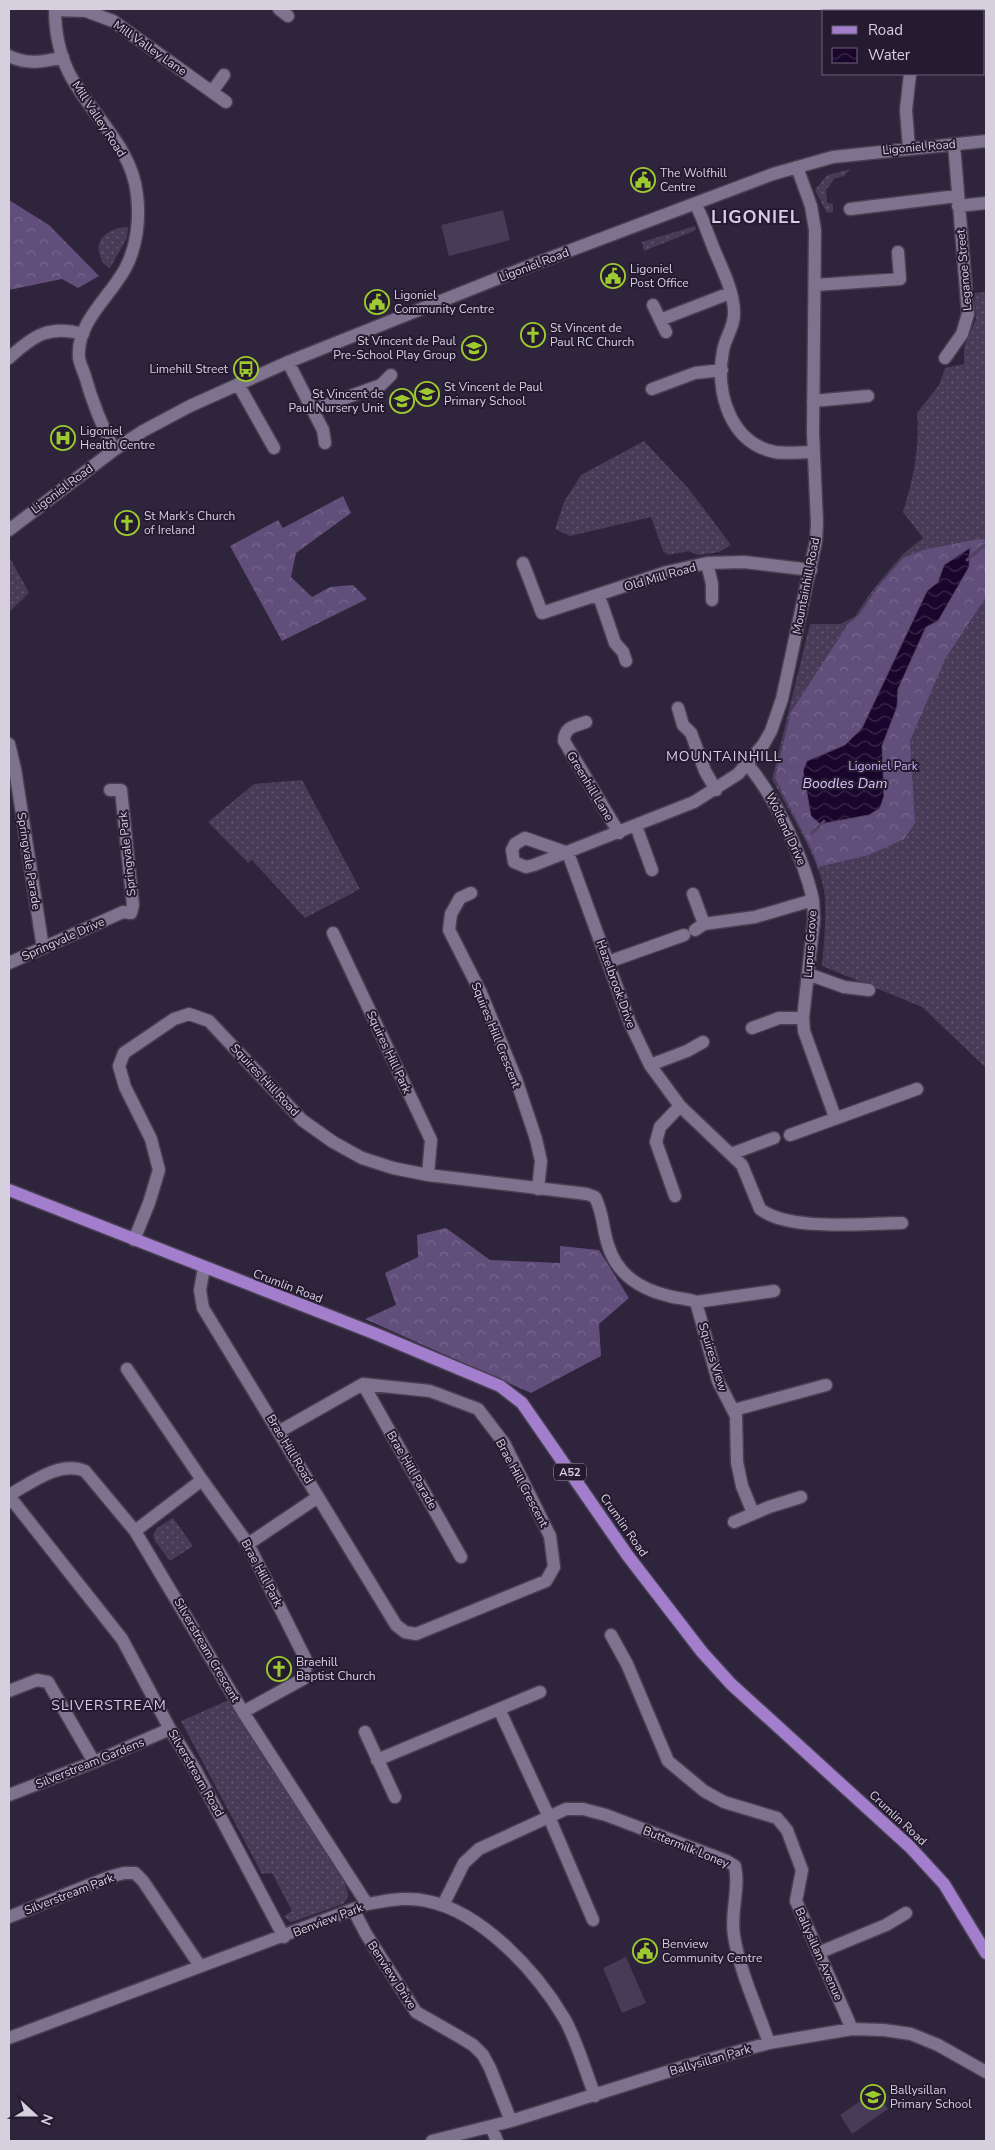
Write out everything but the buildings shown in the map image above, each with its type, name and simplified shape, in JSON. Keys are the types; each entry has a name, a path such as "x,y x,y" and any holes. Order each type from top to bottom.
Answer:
{"main road":[{"name":"Crumlin Road","path":"9,1190 376,1334 500,1386 522,1403 628,1556 702,1652 731,1684 910,1847 944,1884 986,1954"}],"street":[{"name":"Mill Valley Road","path":"55,9 62,57 68,72 121,149 131,170 137,194 138,216 135,242 126,267 86,324 79,358 99,418 114,450"},
{"name":"Mill Valley Lane","path":"55,9 86,11 113,21 226,102"},
{"path":"9,56 16,60 34,62 46,62 62,57"},
{"path":"212,92 224,75"},
{"path":"909,148 906,110 910,75"},
{"name":"Ligoniel Road","path":"9,530 114,450 144,431 238,384 288,362 534,264 773,174 833,157 986,141"},
{"name":"Leganoe Street","path":"945,358 962,334 968,314 957,201 954,144"},
{"name":"Mountainhill Road","path":"568,853 694,802 716,790 748,764 763,745 776,718 811,570 817,523 813,401 816,284 814,217 797,167"},
{"path":"850,209 891,198 986,203"},
{"path":"696,204 706,225 709,238 730,292 734,313 733,324 723,350 722,370 727,411 738,430 762,448 776,452 814,452"},
{"path":"816,284 900,279 898,252"},
{"path":"660,320 730,292"},
{"path":"653,305 666,332"},
{"path":"9,358 22,346 47,331 63,330 83,334"},
{"path":"288,362 324,430 325,443"},
{"path":"652,389 695,373 722,370"},
{"path":"312,410 381,385 391,375"},
{"path":"238,384 274,448"},
{"path":"813,401 868,396"},
{"name":"Old Mill Road","path":"523,564 542,614 667,572 708,563 744,562 811,570"},
{"path":"708,563 712,584 712,600"},
{"path":"599,596 615,643 623,652 626,661"},
{"path":"678,708 684,725 691,732 705,771 716,790"},
{"name":"Greenhill Lane","path":"586,722 567,730 564,734 564,741 619,833"},
{"name":"Springvale Parade","path":"9,744 15,769 43,948"},
{"name":"Wolfend Drive","path":"748,764 770,794 805,869 813,900"},
{"name":"Springvale Park","path":"110,790 121,790 133,905 131,913 123,912 117,916"},
{"path":"636,826 652,870"},
{"name":"Hazelbrook Drive","path":"568,853 630,1023 650,1065 680,1106 742,1165 760,1210 776,1218 816,1224 902,1222"},
{"name":"Squires Hill Crescent","path":"471,893 460,898 451,914 449,930 481,993 519,1088 536,1139 541,1161 538,1188"},
{"path":"693,894 694,929"},
{"name":"Lupus Grove","path":"608,962 694,929 755,917 813,900 814,919 802,1018"},
{"name":"Springvale Drive","path":"9,963 117,916"},
{"name":"Squires Hill Park","path":"333,933 431,1140 428,1175"},
{"path":"808,974 844,987 869,990"},
{"name":"Squires Hill Road","path":"134,1240 149,1203 159,1170 151,1139 124,1087 119,1066 124,1053 174,1019 188,1014 209,1021 302,1120 333,1142 362,1158 393,1168 428,1175 587,1194 596,1197 602,1211 604,1234 608,1247 615,1264 626,1277 650,1290 696,1302"},
{"path":"752,1028 779,1018 802,1018 804,1031 835,1118"},
{"path":"650,1065 687,1051 703,1042"},
{"path":"790,1135 917,1089"},
{"path":"675,1196 656,1142 660,1127 680,1106"},
{"path":"731,1154 774,1138"},
{"name":"Brae Hill Road","path":"204,1268 200,1290 203,1308 225,1346 280,1431 396,1625"},
{"path":"696,1302 774,1291"},
{"name":"Squires View","path":"696,1302 718,1381 734,1410 738,1423 737,1462 742,1486 754,1513"},
{"name":"Brae Hill Park","path":"128,1369 202,1480 248,1544 307,1662 303,1679 243,1712"},
{"path":"280,1431 362,1384"},
{"name":"Brae Hill Parade","path":"362,1384 462,1557"},
{"name":"Brae Hill Crescent","path":"362,1384 430,1391 478,1409 504,1443 550,1536 554,1566 546,1581 416,1634 405,1632 396,1625"},
{"path":"734,1410 826,1385"},
{"name":"Silverstream Crescent","path":"9,1495 63,1468 75,1466 86,1471 135,1531 243,1712 367,1904"},
{"path":"135,1531 202,1480"},
{"name":"Silverstream Road","path":"9,1495 122,1639 170,1729 196,1771 284,1937"},
{"path":"248,1544 318,1497"},
{"path":"734,1522 801,1497"},
{"name":"Ballysillan Avenue","path":"611,1634 627,1664 668,1762 704,1791 724,1802 777,1818 787,1830 802,1870 796,1901 852,2029"},
{"path":"9,1691 37,1680 48,1682 94,1762"},
{"path":"378,1760 540,1692"},
{"path":"498,1709 549,1817 592,1920"},
{"name":"Silverstream Gardens","path":"9,1795 94,1762 170,1729"},
{"path":"365,1732 395,1797"},
{"name":"Buttermilk Loney","path":"443,1905 464,1863 479,1849 566,1809 583,1809 595,1812 727,1862 735,1866 738,1880 732,1911 738,1952 769,2042"},
{"name":"Silverstream Park","path":"9,1917 109,1877 124,1873 135,1873 143,1881 200,1966"},
{"name":"Benview Park","path":"9,2038 115,2000 200,1966 284,1937 367,1904 408,1898 443,1905 468,1918 495,1937 518,1957 541,1985 564,2019 595,2096"},
{"name":"Benview Drive","path":"354,1909 366,1934 416,2012 473,2045 483,2055 511,2121"},
{"path":"818,1953 886,1925 906,1913"},
{"name":"Ballysillan Park","path":"432,2141 511,2121 769,2042 852,2029 884,2030 911,2034 938,2045 986,2072"},
{"path":"492,2126 497,2141"}],"green space":[{"path":"851,169 844,176 835,178 826,190 827,203 833,204 833,212 827,213 815,190 827,175"},
{"path":"9,200 49,225 99,276 78,288 62,279 9,290"},
{"path":"503,210 510,240 449,256 441,225"},
{"path":"695,226 696,230 644,251 642,242"},
{"path":"125,227 128,228 127,238 110,268 100,256 99,244 108,232"},
{"name":"Ligoniel Park","path":"986,292 986,1068 922,1007 822,966 825,909 821,878 809,849 772,779 810,624 841,624 855,616 874,588 903,554 923,538 903,512 915,463 918,426 917,413 939,385 945,368 964,364 964,347 976,319 974,293"},
{"path":"644,441 688,488 731,545 719,552 698,555 689,551 668,555 663,551 651,517 570,536 555,529 564,502 581,475"},
{"path":"343,496 351,513 296,553 291,577 312,597 330,587 353,585 367,599 282,641 230,546 278,520 283,528"},
{"path":"979,539 986,540 986,597 945,659 910,741 915,823 904,839 869,855 818,867 813,852 775,778 791,712 848,624 859,615 877,588 903,558 923,550","holes":["969,548 969,567 938,621 926,627 898,689 897,707 882,746 884,796 807,761 845,745 862,728 927,591 938,582 944,565"]},
{"path":"9,556 29,593 9,612"},
{"path":"302,780 360,889 305,918 252,860 248,863 208,822 254,784"},
{"path":"446,1228 490,1260 560,1263 560,1246 599,1250 629,1298 599,1324 601,1356 531,1393 365,1319 396,1305 385,1273 418,1257 417,1235"},
{"path":"173,1518 193,1546 170,1561 155,1541 153,1535 157,1528"},
{"path":"231,1699 348,1884 345,1886 348,1891 347,1899 343,1904 295,1921 290,1922 284,1916 292,1911 272,1873 262,1874 181,1721"},
{"path":"626,1957 646,2003 622,2013 603,1968"},
{"path":"875,2091 888,2109 852,2134 840,2115"}],"water":[{"name":"Boodles Dam","path":"970,548 969,567 938,621 926,627 898,689 897,707 882,746 884,796 880,808 869,815 820,824 811,816 803,771 807,761 845,745 862,728 927,591 938,582 944,565"}],"waterway":[{"path":"967,560 986,544"},
{"path":"812,833 824,821"}],"place":[{"name":"The Wolfhill Centre","path":"643,180"},
{"name":"Ligoniel Post Office","path":"613,276"},
{"name":"Ligoniel Community Centre","path":"377,302"},
{"name":"St Vincent de Paul RC Church","path":"533,335"},
{"name":"St Vincent de Paul Pre-School Play Group","path":"474,348"},
{"name":"Limehill Street","path":"246,369"},
{"name":"St Vincent de Paul Primary School","path":"427,394"},
{"name":"St Vincent de Paul Nursery Unit","path":"402,401"},
{"name":"Ligoniel Health Centre","path":"63,438"},
{"name":"St Mark's Church of Ireland","path":"127,523"},
{"name":"Braehill Baptist Church","path":"279,1669"},
{"name":"Benview Community Centre","path":"645,1951"},
{"name":"Ballysillan Primary School","path":"873,2097"}],"district":[{"name":"LIGONIEL","path":"756,217"},
{"name":"MOUNTAINHILL","path":"724,756"},
{"name":"SLIVERSTREAM","path":"109,1705"}]}
